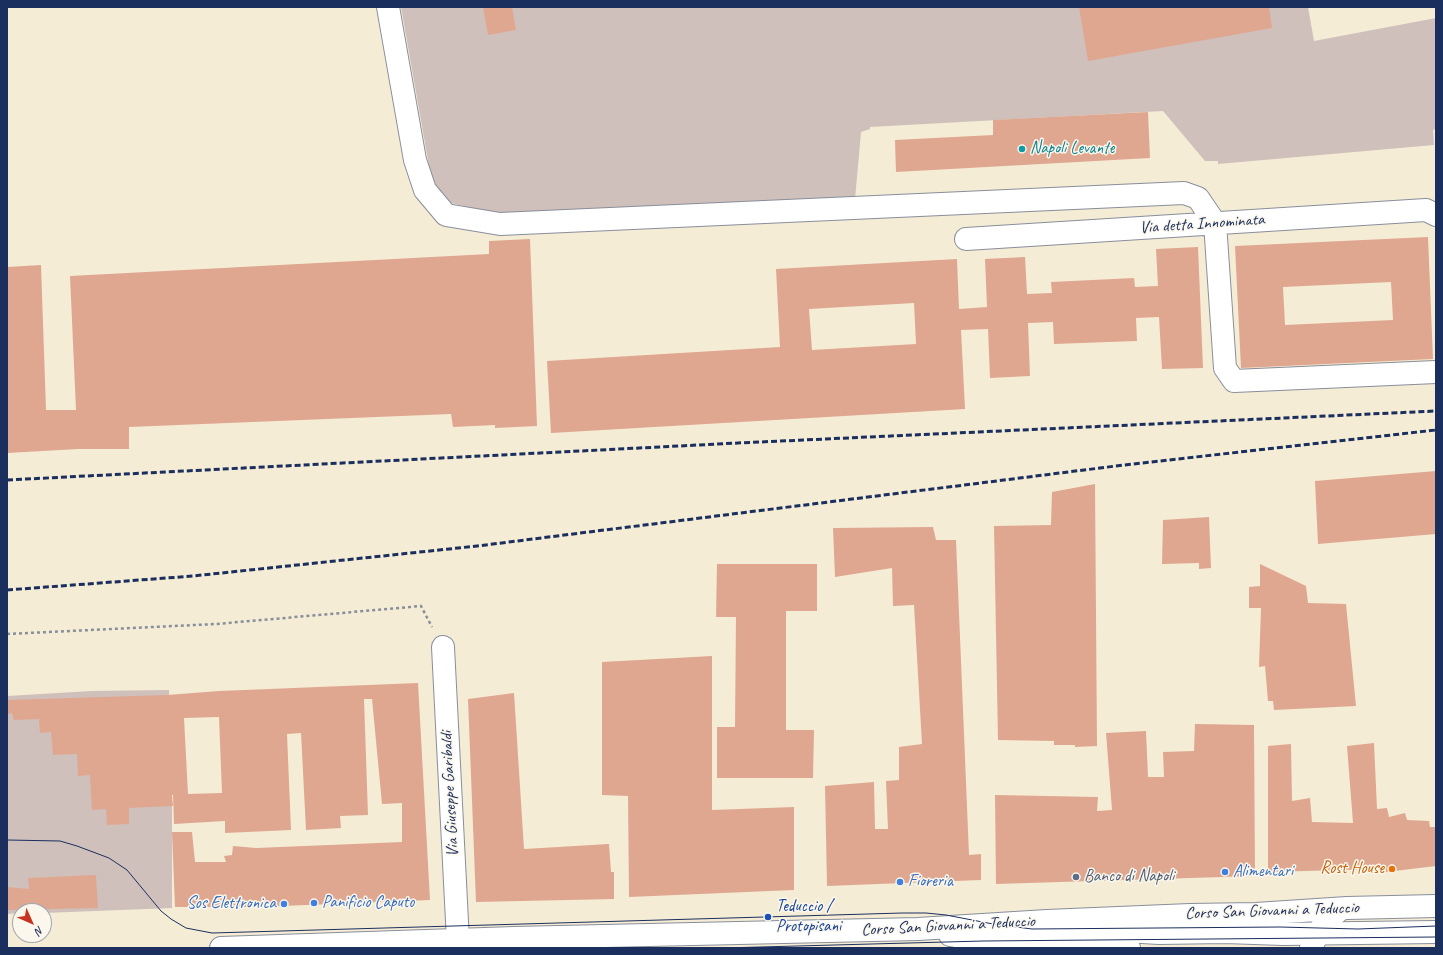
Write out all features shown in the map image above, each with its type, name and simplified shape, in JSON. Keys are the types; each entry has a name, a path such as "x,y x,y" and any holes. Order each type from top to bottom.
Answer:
{"main road":[{"path":"388,7 415,160 425,190 446,215 500,224 1184,193 1198,198 1215,223 1225,368 1234,382 1436,372"},
{"name":"Via detta Innominata","path":"966,239 1426,210 1436,215"},
{"name":"Via Giuseppe Garibaldi","path":"443,647 458,941"},
{"name":"Corso San Giovanni a Teduccio","path":"221,948 458,941 557,943 918,929 1174,915 1256,914 1347,908 1436,906"},
{"path":"1314,941 1324,923 1340,909 1347,908"},
{"path":"1220,940 1234,923 1244,916 1264,914 1280,927 1285,941"},
{"path":"994,924 1032,929 1092,929 1159,933 1220,940 1314,941 1436,932"},
{"path":"918,929 983,941 1109,940 1159,933"},
{"path":"1109,940 1117,941 1129,948"}],"path":[{"path":"7,634 216,624 421,606 443,647"}],"shaded area":[{"path":"401,7 1308,7 1314,41 1436,18 1436,129 1433,130 1434,145 1218,164 1218,161 1205,161 1163,111 870,127 870,129 861,132 855,199 505,216 447,202 432,183"},
{"path":"169,690 172,798 172,908 52,913 52,903 12,903 12,914 7,914 7,696 91,691"}],"building":[{"path":"483,7 512,7 516,30 488,35"},
{"path":"1079,7 1269,7 1272,28 1088,61"},
{"name":"Napoli Levante","path":"1148,112 1150,158 896,172 895,140 993,135 993,120"},
{"path":"1428,237 1433,359 1241,368 1235,246","holes":["1391,282 1393,320 1285,325 1283,287"]},
{"path":"530,239 537,426 495,428 495,425 453,427 451,414 129,427 129,449 78,449 7,453 7,267 41,265 46,410 76,410 70,276 489,254 489,241"},
{"path":"1198,247 1203,368 1162,369 1159,317 1136,318 1137,341 1054,344 1053,322 1028,323 1030,376 990,378 988,329 961,330 965,409 551,433 547,361 780,347 776,269 957,259 959,309 987,307 985,259 1025,257 1027,294 1052,293 1051,282 1134,278 1135,287 1158,286 1156,249","holes":["914,303 916,344 812,350 809,309"]},
{"path":"1436,471 1436,534 1318,544 1315,481"},
{"path":"1095,484 1097,746 1075,747 1075,745 1054,745 1054,741 998,740 994,526 1051,525 1052,492"},
{"path":"1209,517 1211,568 1199,569 1199,563 1162,564 1163,520"},
{"path":"933,527 936,540 956,540 969,855 981,854 981,880 827,886 825,786 874,782 875,829 888,829 886,781 899,780 899,747 922,744 914,605 893,606 892,568 835,577 833,528"},
{"path":"717,564 817,564 817,611 786,611 786,730 814,730 813,778 717,778 717,727 735,727 736,617 716,617"},
{"path":"1260,564 1306,586 1308,603 1346,604 1356,706 1274,710 1273,701 1268,701 1265,666 1259,667 1261,608 1249,608 1249,587 1260,586"},
{"path":"712,656 712,810 794,807 794,890 629,897 628,796 602,795 602,662"},
{"path":"418,683 430,900 257,907 175,907 172,832 192,832 195,862 226,862 224,856 232,855 233,846 256,848 402,842 402,803 382,804 372,699 364,699 368,815 340,816 341,828 306,830 301,733 287,734 291,830 225,833 225,821 174,824 173,795 173,806 129,808 129,824 107,825 106,809 92,810 90,775 78,776 77,754 53,755 51,732 40,733 39,719 14,720 12,713 7,714 7,700 167,695 219,691","holes":["219,717 222,793 188,794 184,718"]},
{"path":"514,693 524,849 609,844 611,872 614,872 614,899 476,902 468,699"},
{"path":"1195,724 1254,725 1255,876 996,884 995,795 1098,797 1097,811 1112,810 1106,733 1146,731 1148,777 1164,777 1163,752 1194,751"},
{"path":"1374,743 1377,809 1387,808 1389,817 1405,813 1407,820 1429,821 1430,827 1436,827 1436,866 1378,873 1378,869 1268,872 1268,746 1291,744 1292,801 1310,798 1312,822 1353,823 1347,746"},
{"path":"96,875 98,908 52,909 52,903 12,903 12,910 7,910 7,887 29,889 28,878"}],"tram line":[{"path":"7,840 60,841 109,858 127,870 161,911 171,919 186,928 212,933 902,913 946,915 993,924 1032,929 1280,927 1358,929 1436,926"},
{"path":"723,948 983,941 1436,937"}],"railway":[{"path":"7,480 738,443 1436,411"},
{"path":"7,590 193,576 477,546 1124,465 1436,430"}],"place":[{"name":"Napoli Levante","path":"1022,149"},
{"name":"Rost House","path":"1392,869"},
{"name":"Alimentari","path":"1225,872"},
{"name":"Banco di Napoli","path":"1076,877"},
{"name":"Fioreria","path":"900,882"},
{"name":"Panificio Caputo","path":"314,903"},
{"name":"Sos Elettronica","path":"284,904"},
{"name":"Teduccio / Protopisani","path":"768,917"}]}
